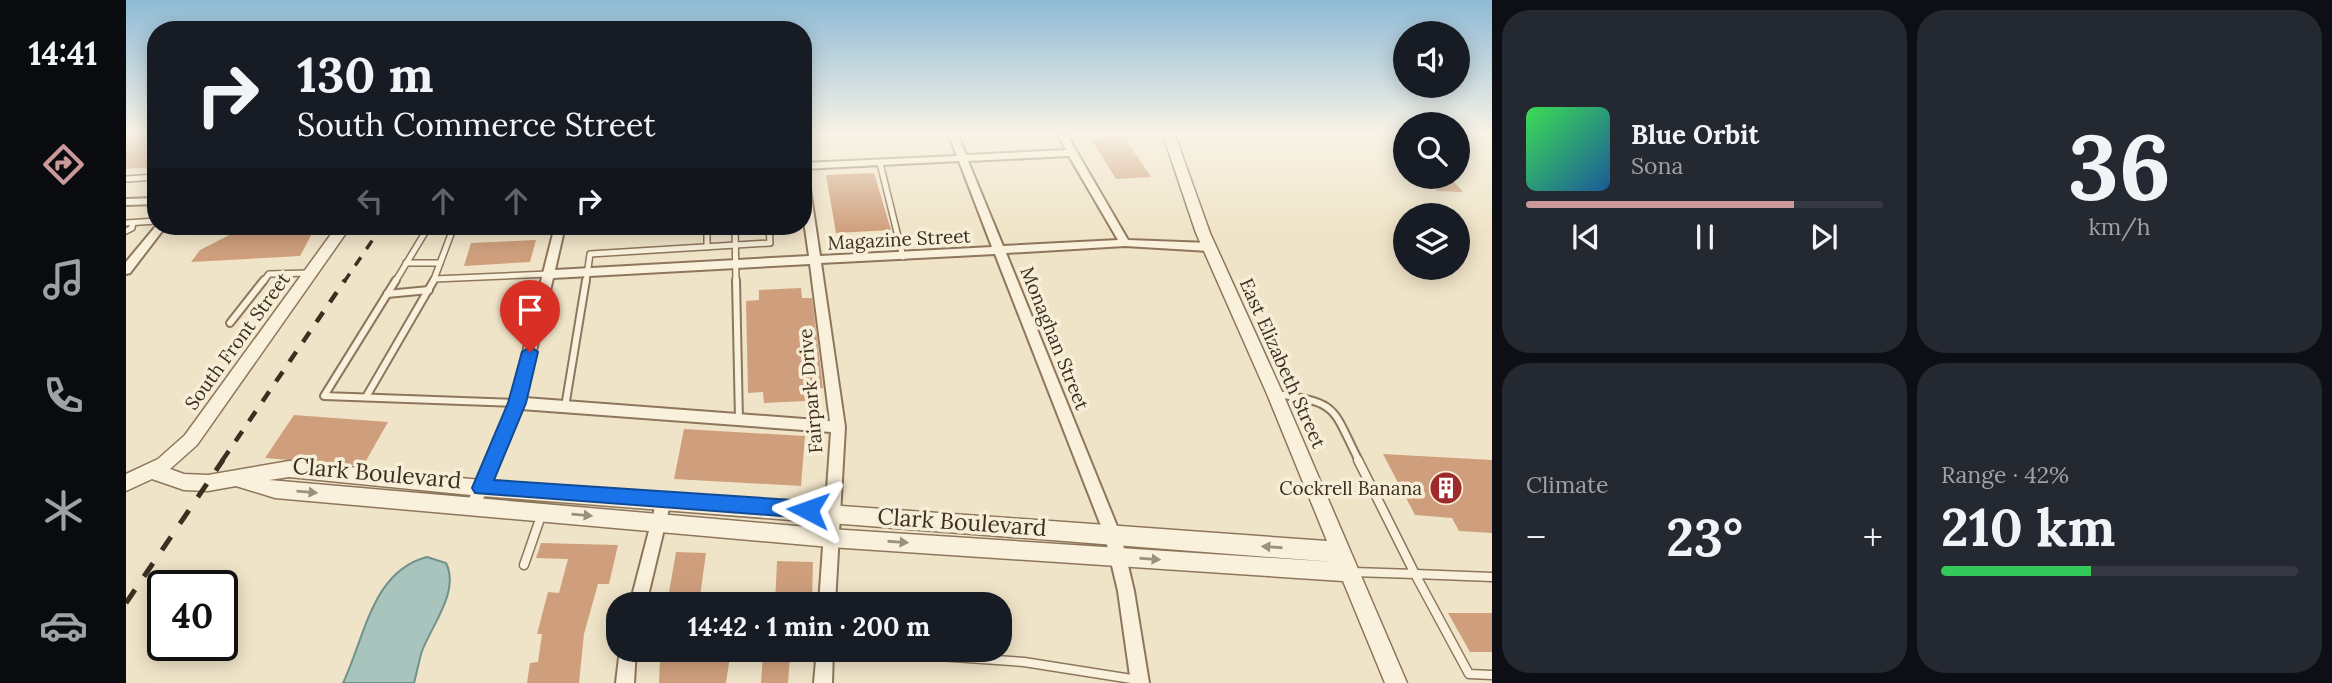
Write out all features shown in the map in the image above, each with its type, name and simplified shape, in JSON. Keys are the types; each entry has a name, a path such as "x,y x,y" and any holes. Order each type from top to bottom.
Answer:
{"street":[{"name":"Monaghan Street","path":"965,167 1113,536 1139,682"},
{"path":"1079,167 1125,243"},
{"name":"East Elizabeth Street","path":"1180,167 1209,247 1275,394 1396,683"},
{"path":"126,202 147,201"},
{"name":"Fairpark Drive","path":"812,230 838,427 828,592"},
{"path":"126,270 154,235"},
{"name":"South Front Street","path":"126,483 153,471 191,440 338,235"},
{"path":"474,506 517,403 558,235"},
{"name":"Magazine Street","path":"549,274 999,252 1125,243 1209,247"},
{"path":"517,403 838,427"},
{"name":"Clark Boulevard","path":"153,471 184,482 208,483 289,469 481,488 1340,551"},
{"name":"Clark Boulevard","path":"240,479 275,490 659,521 830,538 1349,572"},
{"path":"641,592 664,500"},
{"path":"625,683 627,662"},
{"path":"823,683 824,662"}],"lane":[{"path":"881,167 903,257"},
{"path":"126,179 147,178"},
{"path":"126,231 132,229 130,223"},
{"path":"423,235 324,396 517,403"},
{"path":"366,397 429,290 451,235"},
{"path":"707,235 707,247"},
{"path":"735,235 739,420"},
{"path":"565,407 590,254 770,243 770,235"},
{"path":"406,263 440,263"},
{"path":"230,323 269,274 312,273"},
{"path":"434,279 549,274"},
{"path":"387,295 429,290"},
{"path":"1275,394 1311,399 1332,408 1415,574 1469,674 1492,675"},
{"path":"524,565 543,512"},
{"path":"1349,572 1492,578"},
{"path":"1012,661 1139,682"}],"water":[{"path":"427,557 446,563 450,585 443,608 422,651 414,683 343,683 382,591 394,576"}],"building":[{"path":"1108,167 1144,167 1151,177 1116,179"},
{"path":"874,173 891,230 836,233 826,175"},
{"path":"1435,189 1460,189 1463,192"},
{"path":"229,235 311,235 300,256 191,262 200,250"},
{"path":"536,240 530,262 464,266 471,243"},
{"path":"801,288 802,298 812,298 823,388 805,389 806,401 764,403 763,392 748,393 746,301 759,300 759,290"},
{"path":"294,415 388,422 363,466 265,458"},
{"path":"684,429 805,436 801,486 674,479"},
{"name":"Cockrell Banana","path":"1383,454 1492,460 1492,533 1459,531 1452,518 1415,515"},
{"path":"541,543 618,545 609,584 598,584 584,634 579,683 527,683 530,663 538,662 542,634 537,634 548,592 559,593 568,559 536,558"},
{"path":"676,552 706,553 701,592 669,592"},
{"path":"777,561 813,562 812,592 776,592"},
{"path":"1448,613 1492,613 1492,652 1470,652"},
{"path":"660,662 729,662 726,683 659,683"},
{"path":"762,662 790,662 788,683 761,683"}],"railway":[{"path":"344,282 376,235"},
{"path":"222,461 345,280"},
{"path":"126,603 223,460"}],"place":[{"name":"Cockrell Banana","path":"1446,488"}],"route":[{"path":"530,352 517,403 481,488 808,510"}]}
